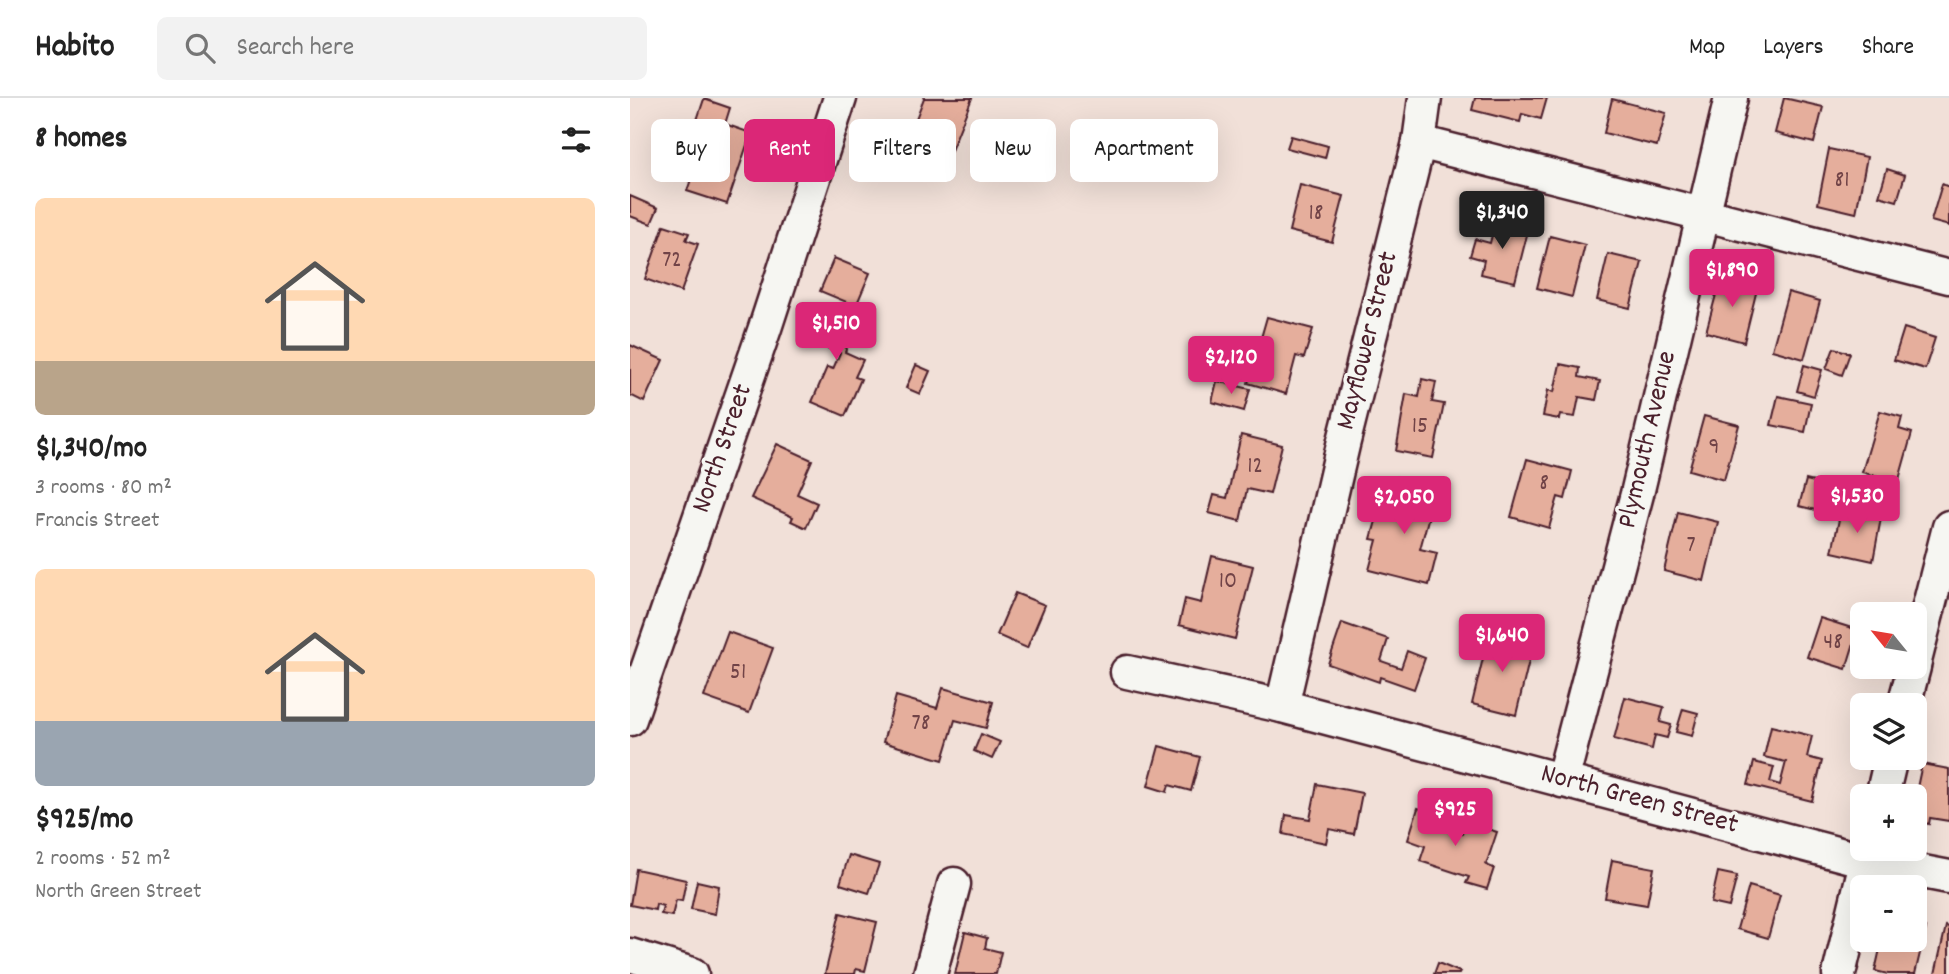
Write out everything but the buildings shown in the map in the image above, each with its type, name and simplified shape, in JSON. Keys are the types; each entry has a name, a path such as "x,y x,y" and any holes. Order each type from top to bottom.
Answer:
{"street":[{"name":"North Street","path":"630,719 765,328 840,98"},
{"name":"Mayflower Street","path":"1282,706 1343,445 1419,142 1425,98"},
{"name":"Plymouth Avenue","path":"1562,781 1637,494 1731,98"},
{"path":"1419,142 1949,277"},
{"path":"1927,614 1949,527"},
{"name":"North Green Street","path":"1127,672 1282,706 1562,781 1850,851"},
{"path":"1839,974 1866,861"},
{"name":"North Green Street","path":"1889,861 1949,877"},
{"path":"930,974 954,884"},
{"path":"630,955 692,974"}]}
